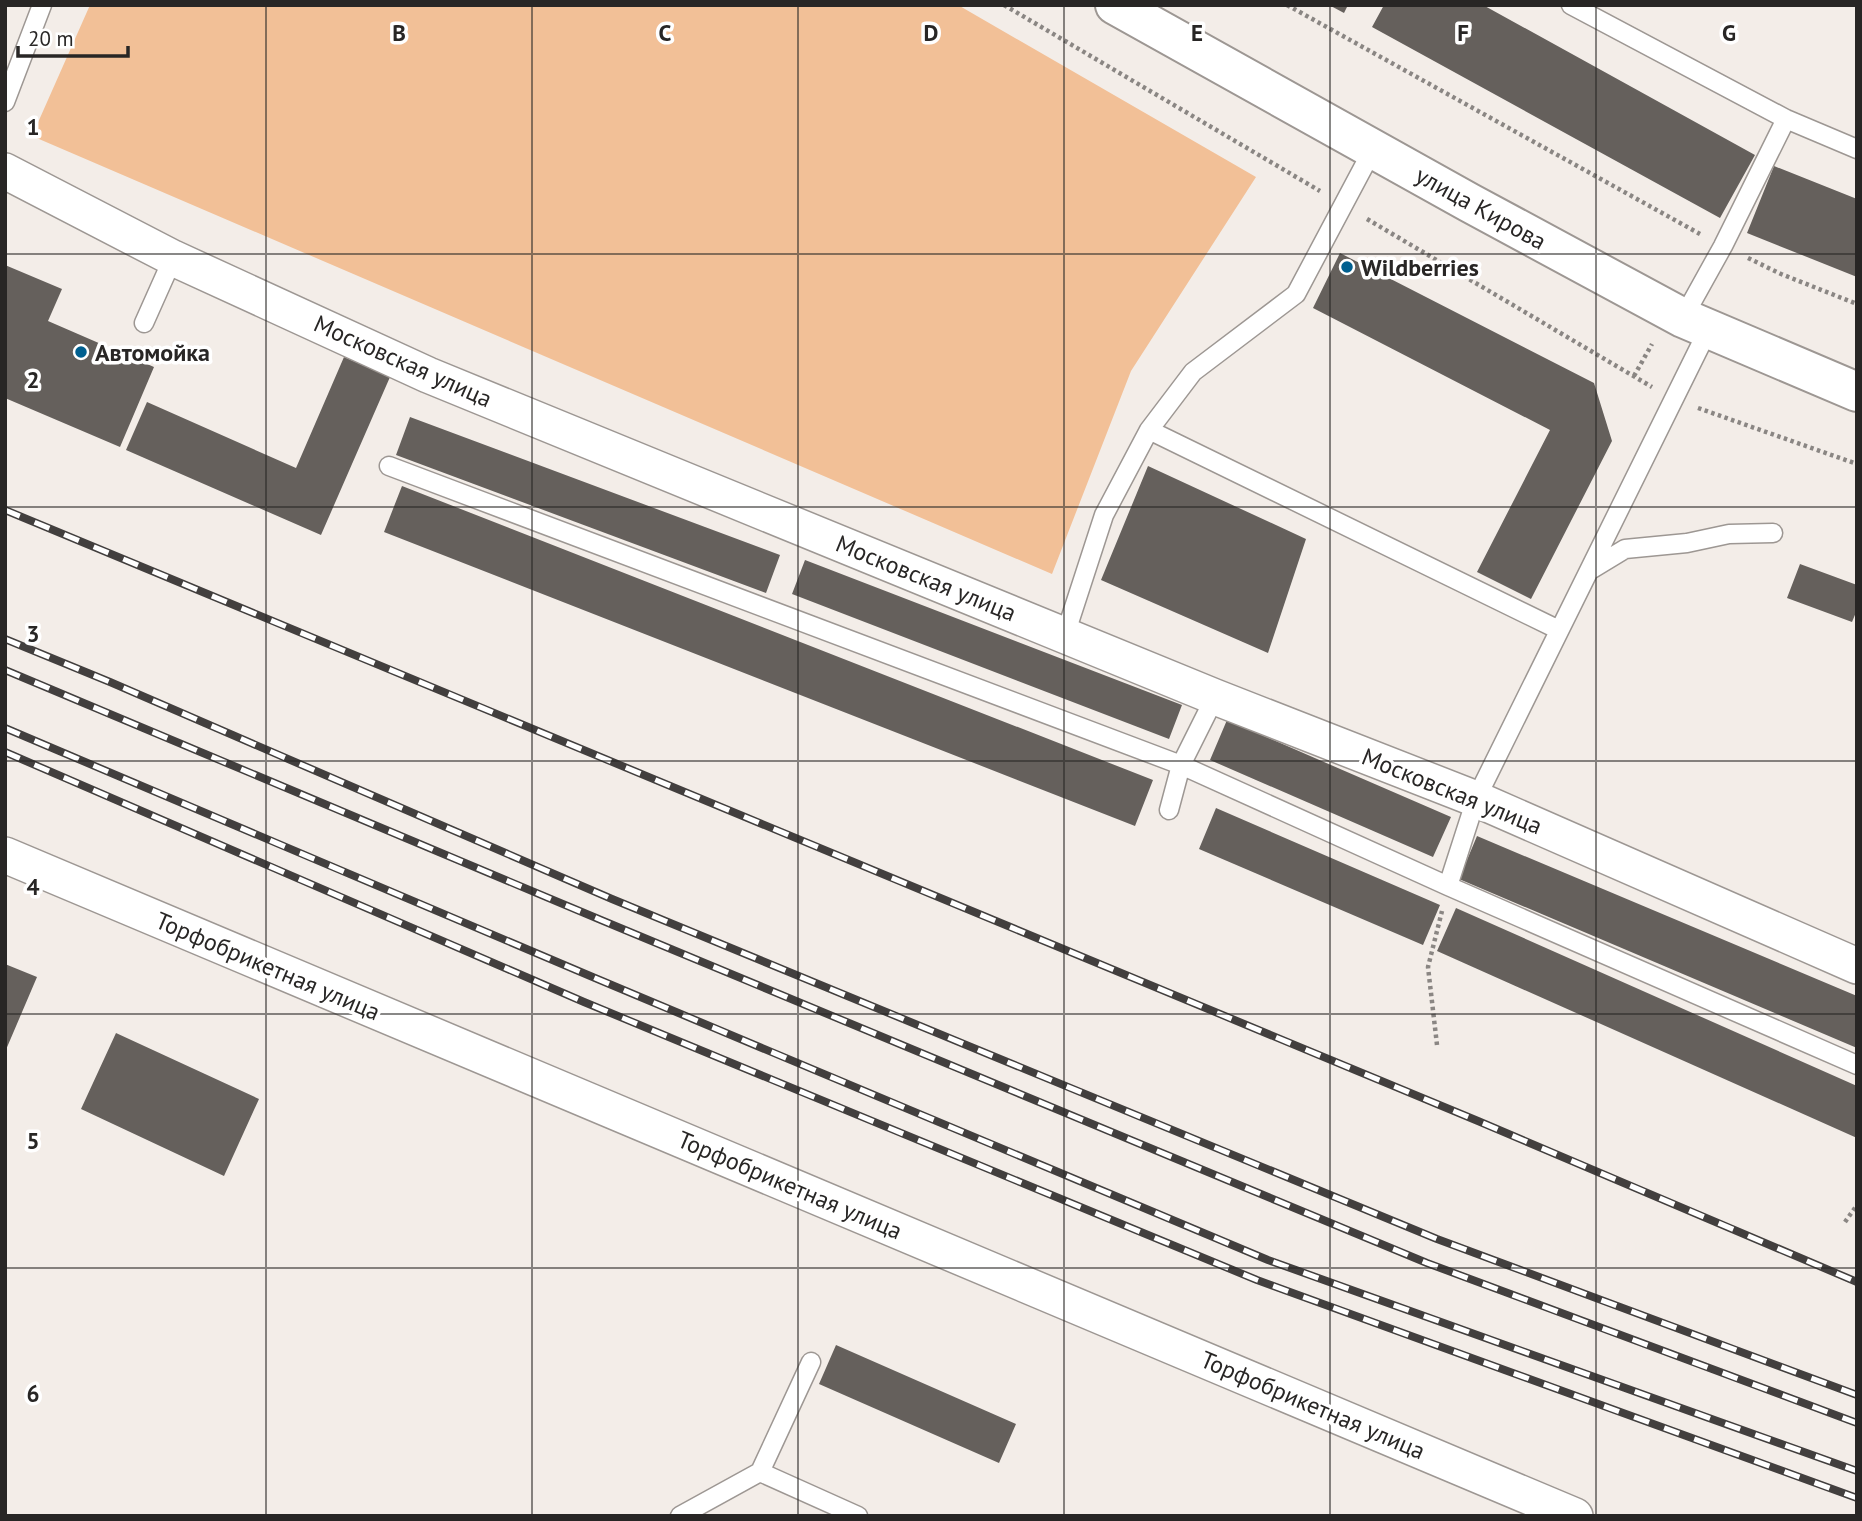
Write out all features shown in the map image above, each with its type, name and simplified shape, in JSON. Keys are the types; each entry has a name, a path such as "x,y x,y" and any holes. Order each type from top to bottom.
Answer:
{"street":[{"name":"улица Кирова","path":"1115,5 1695,324 1857,393"},
{"name":"Московская улица","path":"9,177 173,258 428,375 1215,697 1476,799 1857,967"},
{"name":"Торфобрикетная улица","path":"5,855 1527,1506 1575,1516"}],"lane":[{"path":"5,102 43,5"},
{"path":"1571,5 1786,120 1857,149"},
{"path":"1448,886 1476,799 1674,400 1695,324 1723,246 1786,120"},
{"path":"1065,635 1104,515 1149,430 1194,372 1296,295 1373,149"},
{"path":"144,323 173,258"},
{"path":"1149,430 1559,630"},
{"path":"389,466 1181,765 1448,886 1857,1065"},
{"path":"1589,571 1625,549 1687,543 1729,534 1773,533"},
{"path":"1169,810 1181,765 1215,697"},
{"path":"680,1516 760,1472 811,1362"},
{"path":"760,1472 858,1516"}],"path":[{"path":"1004,5 1674,400 1857,464"},
{"path":"1287,5 1723,246 1781,274 1857,304"},
{"path":"1437,1045 1428,967 1448,886"},
{"path":"1844,1222 1857,1205"}],"shaded area":[{"path":"90,5 958,5 1256,177 1131,371 1052,574 32,136"}],"building":[{"path":"1329,5 1348,5 1344,13"},
{"path":"1384,5 1483,5 1755,155 1720,218 1372,27"},
{"path":"1774,166 1857,199 1857,277 1747,233"},
{"path":"1340,253 1594,383 1612,441 1531,599 1477,572 1550,430 1313,308"},
{"path":"5,265 62,289 48,321 154,367 120,447 5,398"},
{"path":"344,357 390,377 321,535 126,450 147,402 296,468"},
{"path":"410,417 780,555 766,593 396,455"},
{"path":"1148,466 1306,539 1268,653 1101,580"},
{"path":"402,486 1153,780 1135,826 384,532"},
{"path":"805,560 1182,705 1169,739 792,594"},
{"path":"1800,564 1857,585 1857,610 1852,622 1787,598"},
{"path":"1227,720 1451,817 1433,857 1210,760"},
{"path":"1216,808 1440,905 1423,945 1199,849"},
{"path":"1477,836 1857,996 1857,1048 1459,879"},
{"path":"1456,908 1857,1086 1857,1138 1437,951"},
{"path":"5,964 37,977 5,1052"},
{"path":"116,1033 259,1099 224,1176 81,1109"},
{"path":"836,1345 1016,1424 999,1463 819,1384"}],"railway":[{"path":"5,510 1478,1121 1857,1282"},
{"path":"5,639 612,899 1437,1239 1857,1395"},
{"path":"5,670 1427,1263 1857,1423"},
{"path":"5,728 1268,1260 1857,1471"},
{"path":"5,752 584,1002 1257,1280 1857,1498"}],"place":[{"name":"Wildberries","path":"1347,267"},
{"name":"Автомойка","path":"81,352"}]}
